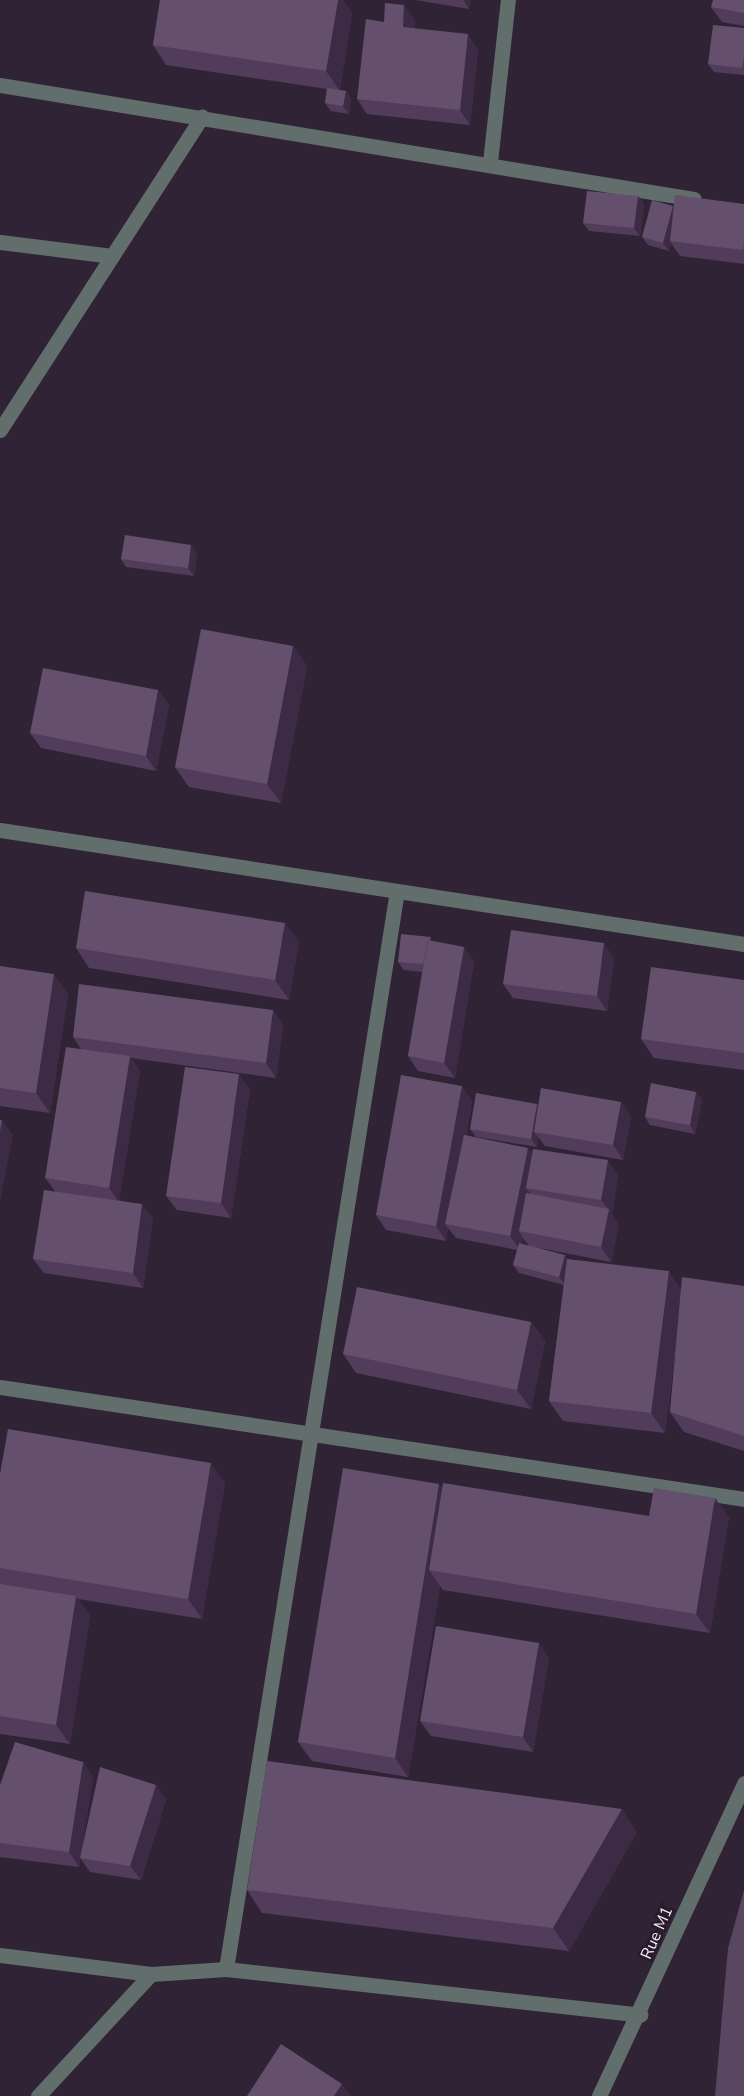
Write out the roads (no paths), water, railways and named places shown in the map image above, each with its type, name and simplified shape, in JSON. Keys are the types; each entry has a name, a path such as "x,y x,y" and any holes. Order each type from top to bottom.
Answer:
{"street":[{"path":"490,162 508,0"},
{"path":"0,85 490,162 709,202"},
{"path":"0,430 202,116"},
{"path":"0,242 112,256"},
{"path":"0,831 744,944"},
{"path":"226,1969 397,891"},
{"path":"0,1387 744,1499"},
{"name":"Rue M1","path":"599,2096 640,2015 744,1783"},
{"path":"0,1955 151,1974 226,1969 640,2015"},
{"path":"38,2096 151,1974"}]}
